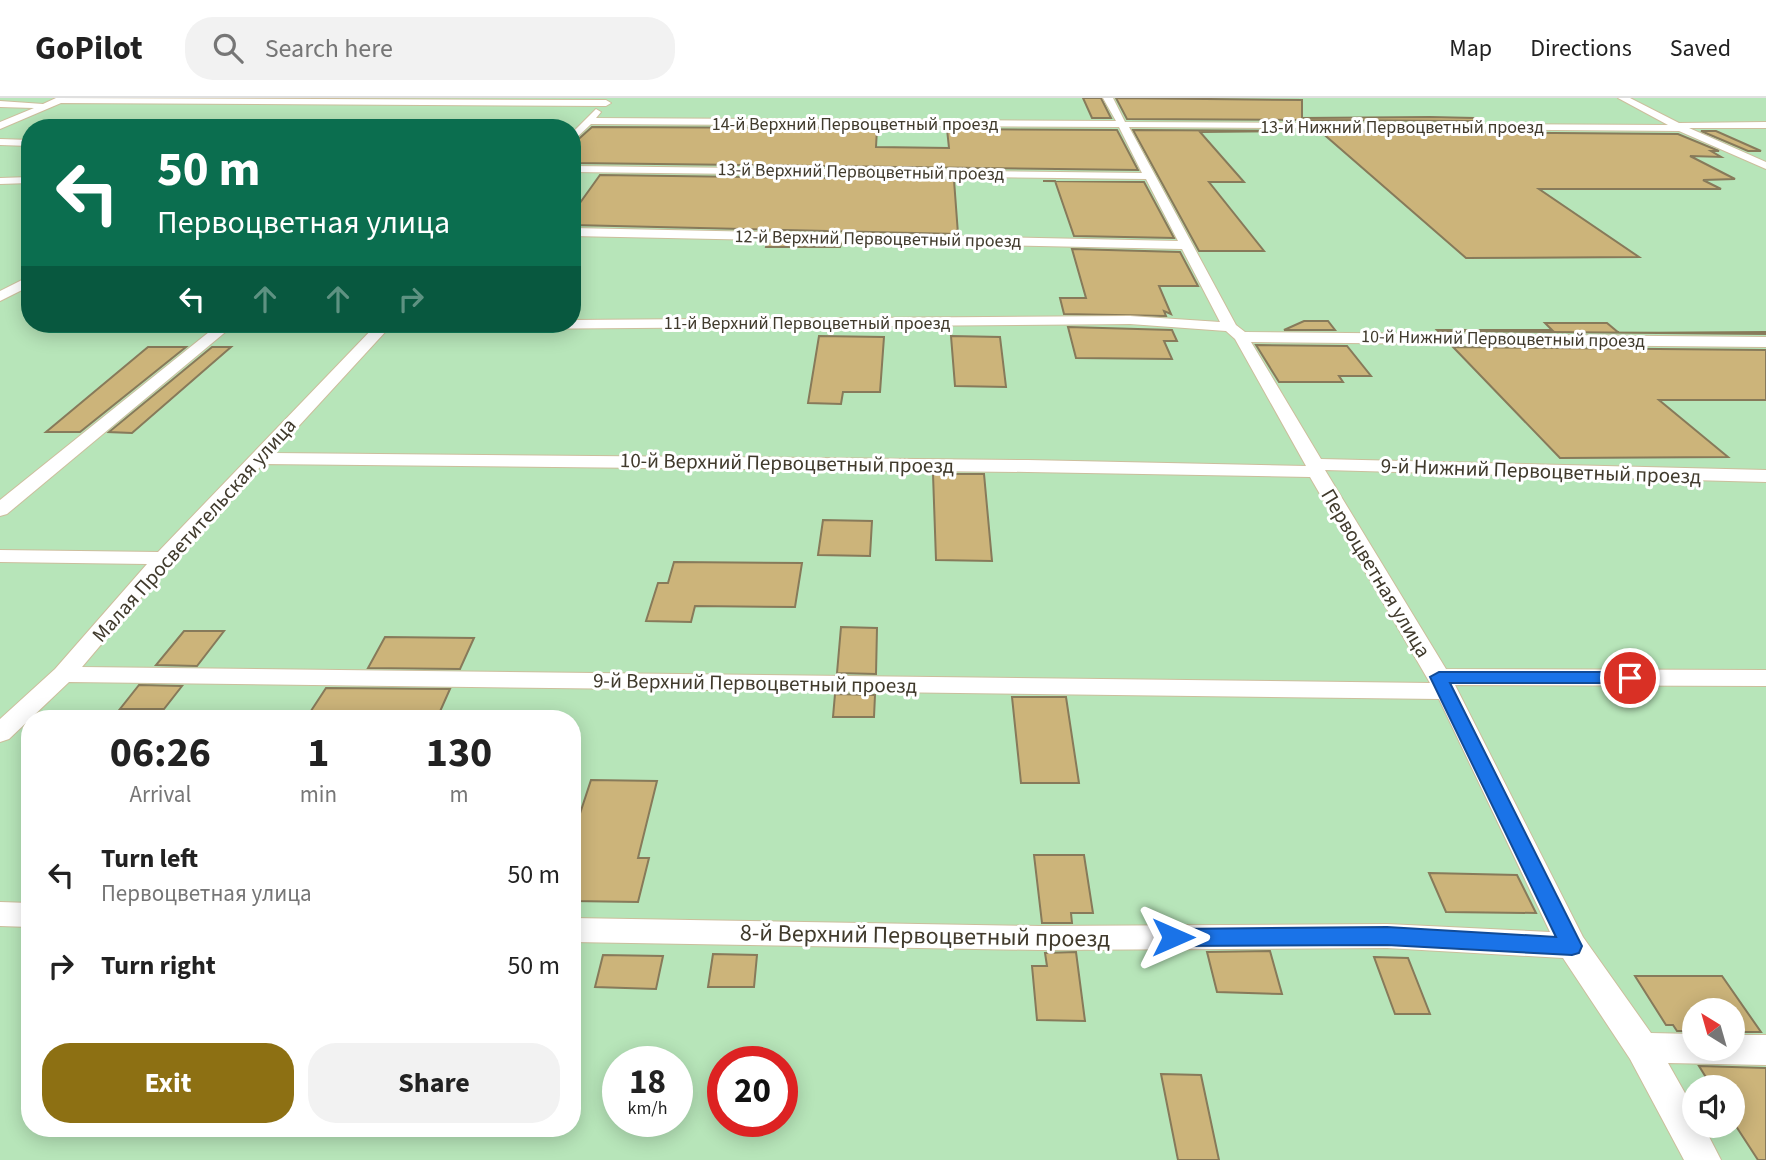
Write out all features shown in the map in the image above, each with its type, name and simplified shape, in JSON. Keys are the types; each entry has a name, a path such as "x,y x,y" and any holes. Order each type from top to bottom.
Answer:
{"lane":[{"name":"Первоцветная улица","path":"1108,98 1184,245 1443,684 1572,946 1642,1048 1703,1160"},
{"path":"1623,98 1678,127 1763,163"},
{"path":"0,125 61,99 608,100"},
{"path":"581,128 608,100"},
{"path":"0,104 47,105"},
{"name":"14-й Верхний Первоцветный проезд","path":"587,121 1123,126"},
{"name":"13-й Нижний Первоцветный проезд","path":"1123,126 1766,125"},
{"path":"0,142 21,142"},
{"name":"13-й Верхний Первоцветный проезд","path":"581,169 1150,176"},
{"path":"0,181 21,180"},
{"name":"12-й Верхний Первоцветный проезд","path":"581,232 1184,245"},
{"path":"0,297 21,284"},
{"name":"11-й Верхний Первоцветный проезд","path":"581,324 1130,320 1235,332"},
{"name":"10-й Нижний Первоцветный проезд","path":"1235,332 1766,342"},
{"path":"0,510 217,333"},
{"name":"Малая Просветительская улица","path":"25,710 63,674 163,558 376,333"},
{"name":"10-й Верхний Первоцветный проезд","path":"258,458 1316,468"},
{"name":"9-й Нижний Первоцветный проезд","path":"1316,468 1766,476"},
{"path":"0,555 163,558"},
{"name":"9-й Верхний Первоцветный проезд","path":"63,674 1443,684 1766,678"},
{"name":"Малая Просветительская улица","path":"0,733 21,713"},
{"path":"0,914 21,915"},
{"name":"8-й Верхний Первоцветный проезд","path":"581,930 1039,938 1387,936 1572,946"},
{"path":"1642,1048 1766,1050"}],"green space":[{"path":"0,98 1766,98 1766,1160 0,1160"}],"building":[{"path":"1083,98 1101,98 1111,118 1092,118"},
{"path":"1116,98 1302,100 1302,120 1127,119"},
{"path":"1304,118 1475,118 1480,121"},
{"path":"592,127 865,128 877,129 876,147 949,148 947,129 1117,130 1138,170 581,163 581,137"},
{"path":"1133,130 1292,131 1200,132 1244,182 1209,182 1264,251 1199,251"},
{"path":"1320,131 1678,134 1719,151 1711,151 1721,157 1690,156 1735,179 1703,180 1721,189 1539,189 1639,257 1466,258"},
{"path":"1701,131 1716,131 1761,151 1748,151"},
{"path":"600,175 973,180 954,180 958,234 581,225 581,201"},
{"path":"1055,181 1144,182 1174,238 1074,236"},
{"path":"767,243 841,244 840,247 766,247"},
{"path":"1072,249 1180,252 1198,286 1159,286 1171,314 1164,311 1166,316 1064,314 1060,298 1086,298"},
{"path":"1304,321 1328,321 1335,330 1284,330"},
{"path":"1545,323 1607,323 1619,333 1437,330 1552,330"},
{"path":"1068,327 1172,330 1177,341 1164,341 1172,359 1076,358"},
{"path":"1766,332 1766,334 1641,333"},
{"path":"819,336 884,337 880,392 843,392 841,404 808,403"},
{"path":"951,336 1000,337 1006,387 955,386"},
{"path":"1256,345 1347,346 1371,376 1339,376 1343,382 1279,382"},
{"path":"148,347 186,347 80,432 46,432"},
{"path":"212,347 231,347 132,433 109,432"},
{"path":"1453,347 1766,350 1766,400 1659,400 1728,457 1560,458"},
{"path":"933,474 984,474 992,561 936,560"},
{"path":"823,520 872,521 870,556 818,555"},
{"path":"674,562 802,563 795,607 695,606 691,622 646,621 658,583 668,583"},
{"path":"841,627 877,628 876,674 837,673"},
{"path":"184,631 224,631 197,666 156,665"},
{"path":"385,637 474,638 460,669 368,668"},
{"path":"139,685 182,686 164,709 120,709"},
{"path":"326,688 450,689 441,710 312,710"},
{"path":"835,694 875,695 874,717 833,717"},
{"path":"1012,697 1066,697 1079,783 1021,783"},
{"path":"591,780 657,781 638,858 649,858 638,902 581,901 581,811"},
{"path":"1034,855 1084,855 1093,913 1071,913 1072,923 1042,923"},
{"path":"1429,873 1517,875 1536,913 1446,912"},
{"path":"1270,951 1282,994 1217,992 1207,952"},
{"path":"1076,952 1085,1021 1037,1020 1032,966 1047,966 1045,953"},
{"path":"713,954 757,955 754,987 708,987"},
{"path":"603,955 663,956 656,989 595,987"},
{"path":"1374,957 1408,958 1430,1014 1395,1014"},
{"path":"1635,976 1722,976 1737,998 1682,998 1682,1031 1677,1031 1673,1025 1666,1025"},
{"path":"1745,1009 1761,1032 1745,1032"},
{"path":"1699,1066 1766,1068 1766,1160 1758,1160 1744,1138 1745,1075 1705,1075"},
{"path":"1161,1074 1201,1075 1219,1160 1178,1160"}],"route":[{"path":"1173,937 1387,936 1572,946 1439,677 1630,678"}]}
